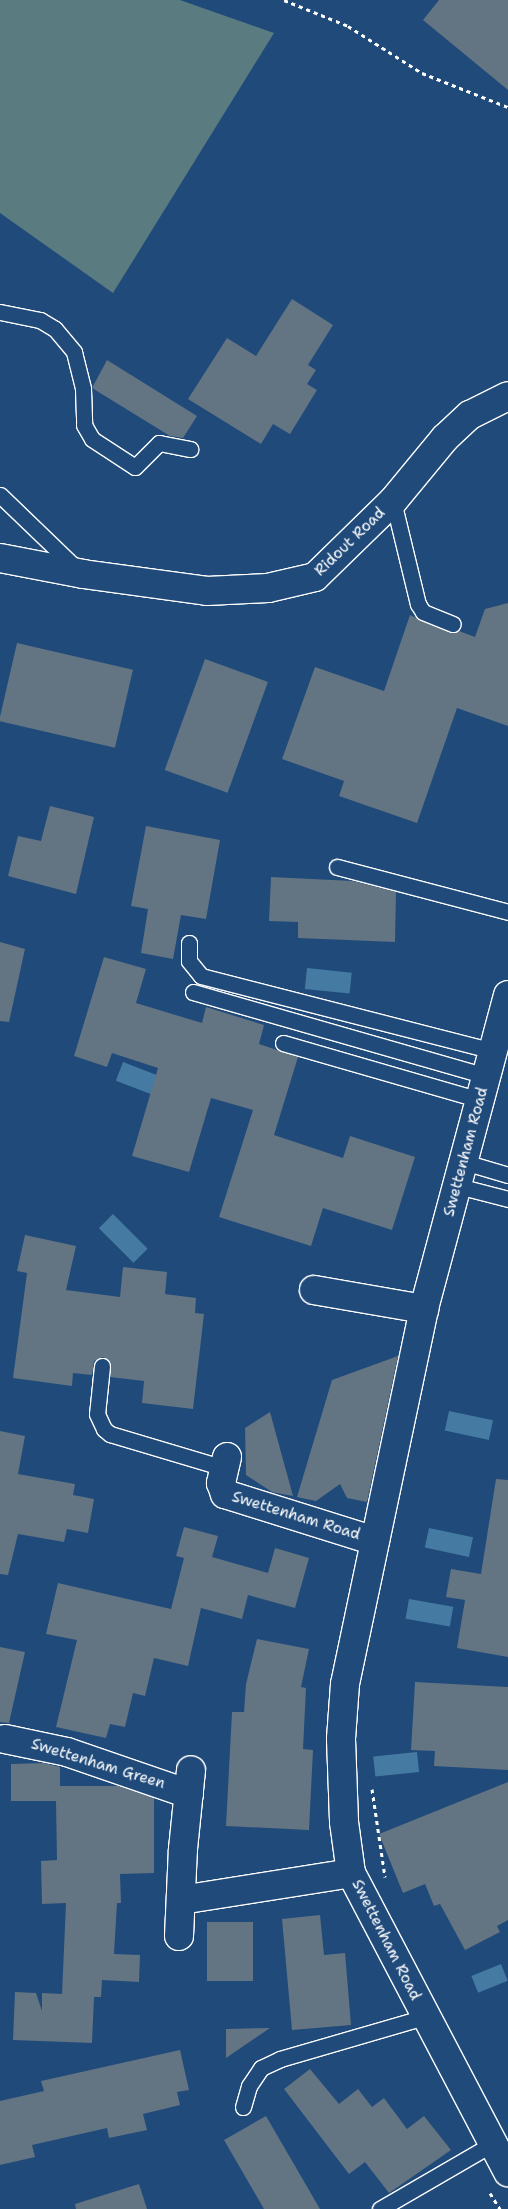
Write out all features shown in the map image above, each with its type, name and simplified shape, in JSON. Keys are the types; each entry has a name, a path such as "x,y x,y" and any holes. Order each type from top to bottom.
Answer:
{"street":[{"name":"Ridout Road","path":"0,558 83,574 207,591 268,588 315,577 393,501 445,438 470,415 508,396"},
{"name":"Swettenham Road","path":"508,995 424,1309 345,1684 341,1739 344,1822 351,1873 508,2172"},
{"path":"314,1290 424,1309"},
{"name":"Swettenham Road","path":"226,1463 221,1483 225,1494 375,1541"},
{"name":"Swettenham Green","path":"5,1739 190,1782 179,1936"},
{"path":"181,1900 351,1873"}],"lane":[{"path":"0,312 40,320 55,329 74,352 83,389 84,425 92,439 136,467 159,443 190,449"},
{"path":"0,495 83,574"},
{"path":"393,501 418,604 423,612 453,624"},
{"path":"337,867 508,912"},
{"path":"189,943 189,961 201,976 487,1076"},
{"path":"193,992 487,1076"},
{"path":"283,1043 487,1076"},
{"path":"461,1174 508,1175"},
{"path":"461,1174 508,1199"},
{"path":"102,1366 97,1414 104,1429 110,1434 226,1463"},
{"path":"243,2107 249,2086 261,2068 280,2059 425,2017"},
{"path":"380,2209 492,2144"}],"path":[{"path":"284,0 348,26 422,73 508,107"},
{"path":"371,1781 386,1881"}],"green space":[{"path":"0,0 180,0 274,33 113,293 0,213"}],"water":[{"path":"307,968 352,973 350,994 305,989"},
{"path":"123,1062 165,1078 158,1097 116,1081"},
{"path":"113,1214 148,1249 134,1263 99,1228"},
{"path":"449,1411 493,1420 489,1440 445,1431"},
{"path":"429,1528 473,1537 469,1557 425,1548"},
{"path":"409,1599 453,1607 450,1627 406,1619"},
{"path":"417,1752 419,1772 375,1776 373,1757"},
{"path":"501,1964 508,1981 478,1993 471,1976"}],"building":[{"path":"439,0 508,0 508,90 423,20"},
{"path":"292,299 333,325 308,365 316,370 307,384 317,390 290,434 273,424 261,444 188,399 227,338 256,356"},
{"path":"107,360 197,416 183,438 170,436 92,388"},
{"path":"508,603 508,726 457,708 417,823 339,796 344,781 282,759 315,667 384,691 410,615 450,633 459,631 475,637 485,609"},
{"path":"17,643 133,670 115,748 0,721"},
{"path":"205,659 268,682 228,793 165,770"},
{"path":"50,806 94,817 76,894 8,876 18,836 41,841"},
{"path":"146,826 220,840 206,919 181,915 173,959 141,953 148,909 131,906"},
{"path":"271,877 353,881 396,892 395,942 298,938 298,922 269,921"},
{"path":"0,942 25,949 9,1022 0,1021"},
{"path":"104,957 146,969 136,1003 202,1023 206,1007 264,1025 259,1044 298,1057 274,1135 343,1158 350,1136 415,1157 392,1230 323,1208 311,1246 219,1217 253,1110 211,1098 189,1172 132,1156 158,1068 112,1053 107,1067 74,1056"},
{"path":"25,1235 76,1246 66,1290 120,1297 123,1267 167,1272 165,1294 196,1298 195,1313 204,1314 193,1409 142,1403 144,1381 110,1377 111,1363 103,1357 94,1361 92,1375 73,1373 72,1386 13,1378 27,1273 17,1271"},
{"path":"398,1356 367,1502 347,1498 340,1484 316,1501 297,1497 332,1380"},
{"path":"270,1412 293,1496 272,1492 246,1475 245,1428"},
{"path":"0,1431 25,1436 18,1474 75,1484 73,1495 94,1499 88,1533 67,1529 64,1542 18,1534 8,1575 0,1574"},
{"path":"496,1479 508,1480 508,1657 457,1648 465,1600 446,1597 451,1569 481,1574"},
{"path":"184,1527 218,1536 212,1557 268,1573 275,1548 309,1558 295,1608 248,1595 242,1619 201,1608 188,1666 154,1658 145,1696 133,1693 125,1727 110,1724 106,1738 56,1727 77,1640 46,1634 58,1583 171,1609 184,1558 176,1556"},
{"path":"257,1639 309,1649 301,1687 306,1688 303,1749 313,1750 309,1830 226,1826 232,1712 244,1712 246,1684"},
{"path":"0,1647 25,1652 9,1723 0,1722"},
{"path":"415,1682 508,1687 508,1770 434,1766 435,1751 411,1750"},
{"path":"44,1763 60,1767 60,1786 118,1786 154,1798 154,1873 120,1874 121,1903 117,1903 114,1954 140,1955 139,1982 102,1980 101,1997 94,1997 92,2043 13,2040 15,1992 36,1993 42,2011 42,1993 62,1994 66,1903 42,1904 41,1861 57,1860 56,1801 11,1801 11,1764"},
{"path":"508,1782 508,1920 497,1926 500,1932 465,1950 440,1904 434,1906 425,1884 403,1893 379,1834"},
{"path":"320,1915 324,1955 345,1953 351,2025 292,2030 282,1919"},
{"path":"207,1922 253,1922 253,1981 207,1981"},
{"path":"270,2028 226,2058 226,2029"},
{"path":"180,2050 189,2090 177,2092 180,2105 143,2114 147,2130 109,2138 107,2128 32,2145 35,2157 0,2165 0,2101 44,2091 41,2081"},
{"path":"310,2069 339,2104 358,2089 372,2107 384,2098 407,2129 424,2116 451,2150 389,2193 365,2162 349,2174 284,2089"},
{"path":"266,2116 320,2209 264,2209 224,2140"},
{"path":"139,2184 147,2209 76,2209 75,2204"}]}
